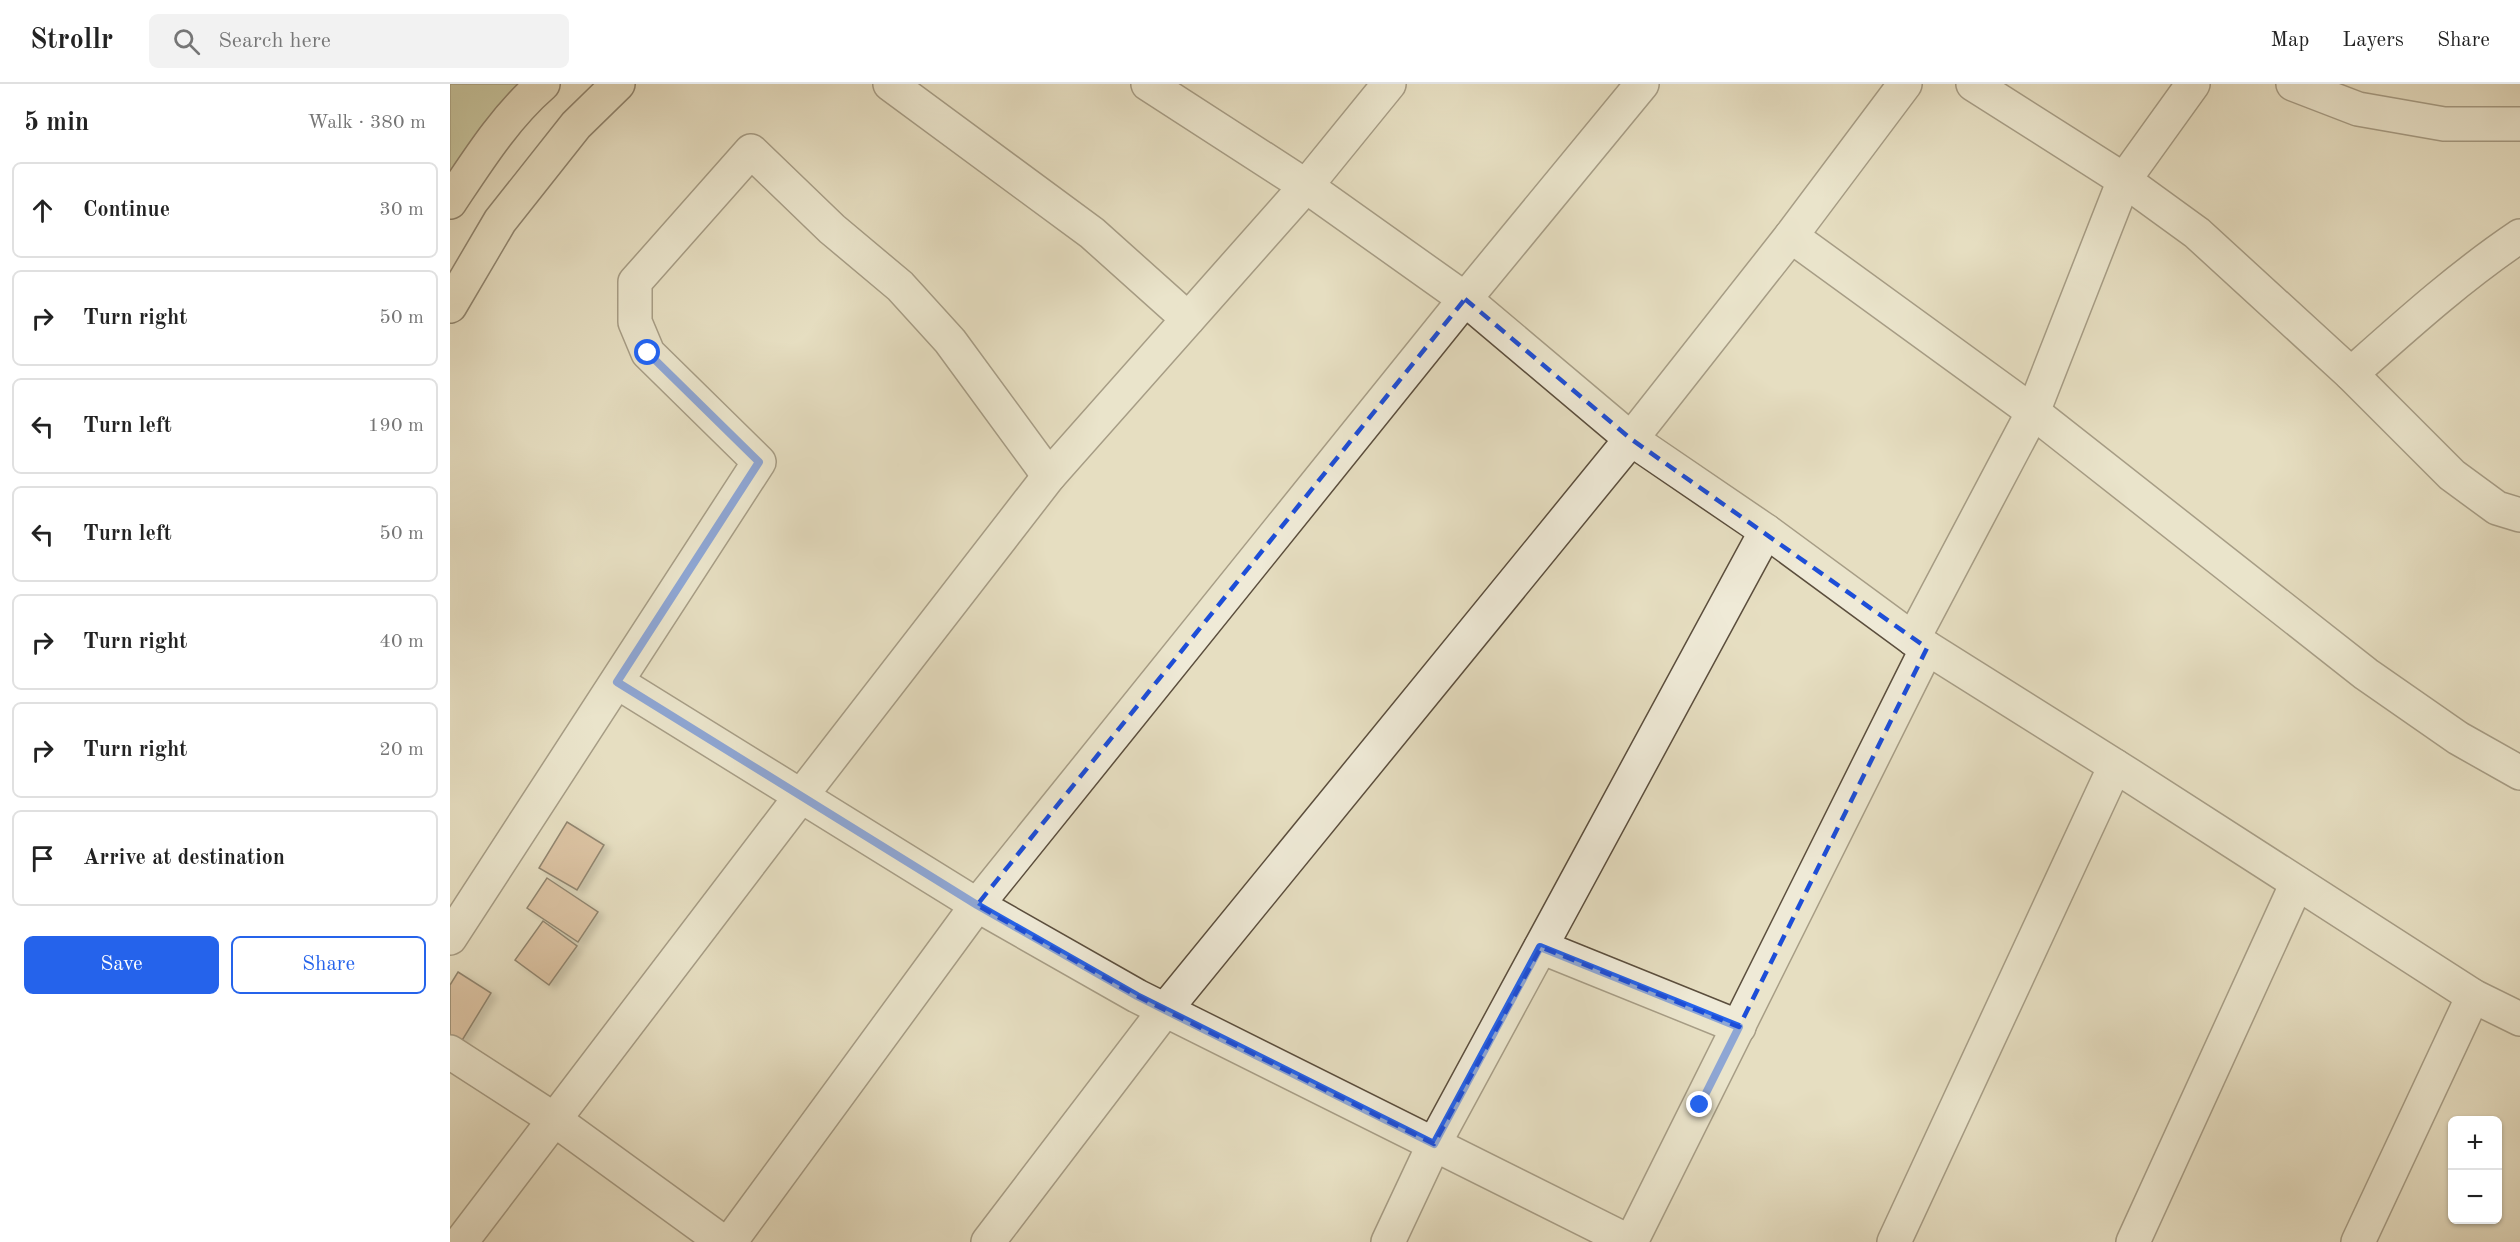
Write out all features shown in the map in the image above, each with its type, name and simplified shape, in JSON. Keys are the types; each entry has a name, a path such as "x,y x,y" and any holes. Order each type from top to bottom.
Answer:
{"main road":[{"path":"450,202 489,143 543,84"},
{"path":"450,306 500,221 576,125 618,84"}],"street":[{"path":"890,84 1092,233 1188,319"},
{"path":"1148,84 1306,186 1465,299 1631,439 1766,531 1920,644 2473,996 2520,1019"},
{"path":"462,1242 801,796 1049,476 1306,186 1389,84"},
{"path":"730,1242 977,905 1465,299 1642,84"},
{"path":"988,1242 1165,1010 1631,439 1791,236 1905,84"},
{"path":"1973,84 2124,180 2197,233 2351,374 2452,475 2497,508 2520,515"},
{"path":"617,682 977,905 1165,1010 1630,1242 1739,1027 1920,644 2033,412 2124,180 2193,84"},
{"path":"2293,84 2358,109 2444,124 2520,124"},
{"path":"450,938 759,462 648,353 635,322 635,282 751,151 832,229 900,286 950,341 1049,476"},
{"path":"1791,236 2033,412 2366,674 2458,738 2520,772"},
{"path":"2351,374 2434,300 2486,258 2520,236"},
{"path":"1388,1242 1434,1144 1766,531"},
{"path":"1894,1242 2115,766"},
{"path":"2133,1242 2297,883"},
{"path":"1540,947 1739,1027"},
{"path":"2358,1242 2473,996"},
{"path":"450,1052 555,1119 723,1242"}],"highlighted area":[{"path":"1465,299 1631,439 1927,648 1739,1027 1541,947 1434,1144 1137,996 977,905"}],"green space":[{"path":"450,84 552,84 450,193"}],"building":[{"path":"567,822 604,845 577,890 539,868"},
{"path":"547,878 598,912 578,942 527,908"},
{"path":"543,921 577,946 549,985 515,960"},
{"path":"458,972 491,993 458,1047 450,1042 450,985"}],"route":[{"path":"648,353 759,462 617,682 977,905 1137,996 1434,1144 1540,947 1739,1027 1700,1105"}]}
